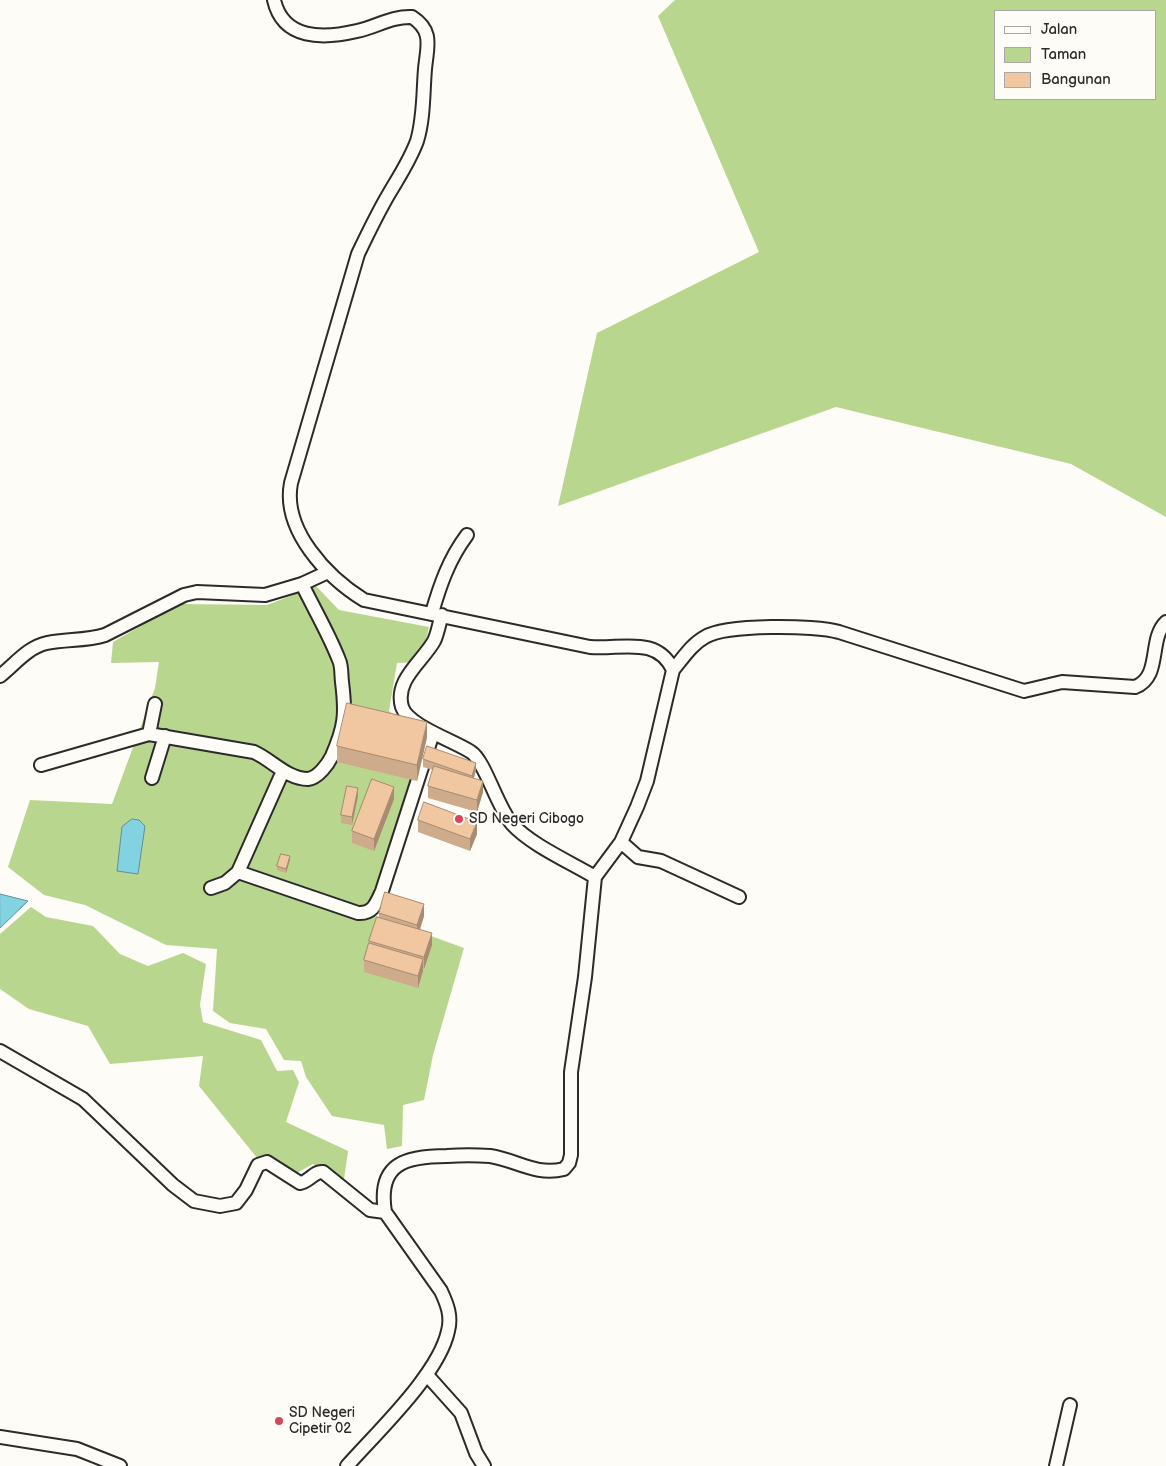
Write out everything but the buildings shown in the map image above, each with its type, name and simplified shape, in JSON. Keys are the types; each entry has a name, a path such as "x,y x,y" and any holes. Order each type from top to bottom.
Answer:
{"street":[{"path":"274,0 280,16 294,30 320,35 340,34 358,31 385,21 412,17 421,23 426,31 428,44 424,99 417,140 358,254 288,496 296,526 328,572 342,585 364,600 590,648 615,649 641,646 652,648 669,660 673,670"},
{"path":"467,535 454,552 446,570 437,614 434,641 410,672 402,696 402,708 410,717 433,732 473,753 481,764 499,804 513,824 532,839 595,877"},
{"path":"0,676 32,649 46,643 92,639 105,635 184,595 208,591 265,595 302,584 328,572"},
{"path":"41,765 149,734 254,752 269,759 283,771 309,779 316,776 329,762 340,736 346,714 340,661 302,584"},
{"path":"347,1466 428,1375 444,1348 449,1330 447,1304 441,1291 385,1212 383,1198 385,1183 392,1170 401,1162 412,1157 490,1156 539,1172 564,1169 569,1163 571,1155 571,1072 585,977 595,877 621,842 647,781 673,670 696,644 716,632 810,628 839,632 1024,691 1031,691 1054,683 1072,681 1135,687 1149,676 1159,632 1166,622"},
{"path":"149,734 155,704"},
{"path":"238,872 358,913 370,912 382,891 433,732"},
{"path":"152,778 165,736"},
{"path":"211,888 225,883 238,872 283,771"},
{"path":"621,842 638,857 661,861 739,897"},
{"path":"0,1051 83,1100 173,1185 194,1201 220,1206 236,1204 246,1190 258,1166 267,1162 300,1183 306,1182 320,1172 323,1172 370,1210 385,1212"},
{"path":"428,1375 461,1413 476,1453 484,1466"},
{"path":"1056,1466 1070,1405"},
{"path":"0,1437 77,1449 120,1466"}],"green space":[{"path":"675,0 1166,0 1166,517 1071,464 836,407 558,506 597,333 759,252 658,16"},
{"path":"316,586 339,610 429,627 421,662 397,663 389,711 428,740 368,913 464,948 433,1055 424,1100 403,1105 402,1146 387,1149 384,1125 332,1116 306,1077 301,1061 284,1060 266,1029 230,1023 213,1011 217,949 166,945 85,905 44,895 8,867 30,800 112,804 155,688 159,662 111,663 113,642 179,604 267,605"},
{"path":"31,907 46,917 93,926 120,954 148,966 183,953 206,964 200,1005 203,1022 261,1040 277,1071 293,1070 299,1082 286,1122 348,1151 342,1193 313,1164 288,1178 262,1164 199,1086 203,1056 110,1064 88,1026 29,1009 0,989 0,934"}],"water":[{"path":"132,819 139,820 145,826 138,874 117,871 122,827"},
{"path":"0,894 28,901 0,928"}],"place":[{"name":"SD Negeri Cibogo","path":"459,819"},
{"name":"SD Negeri Cipetir 02","path":"279,1421"}]}
